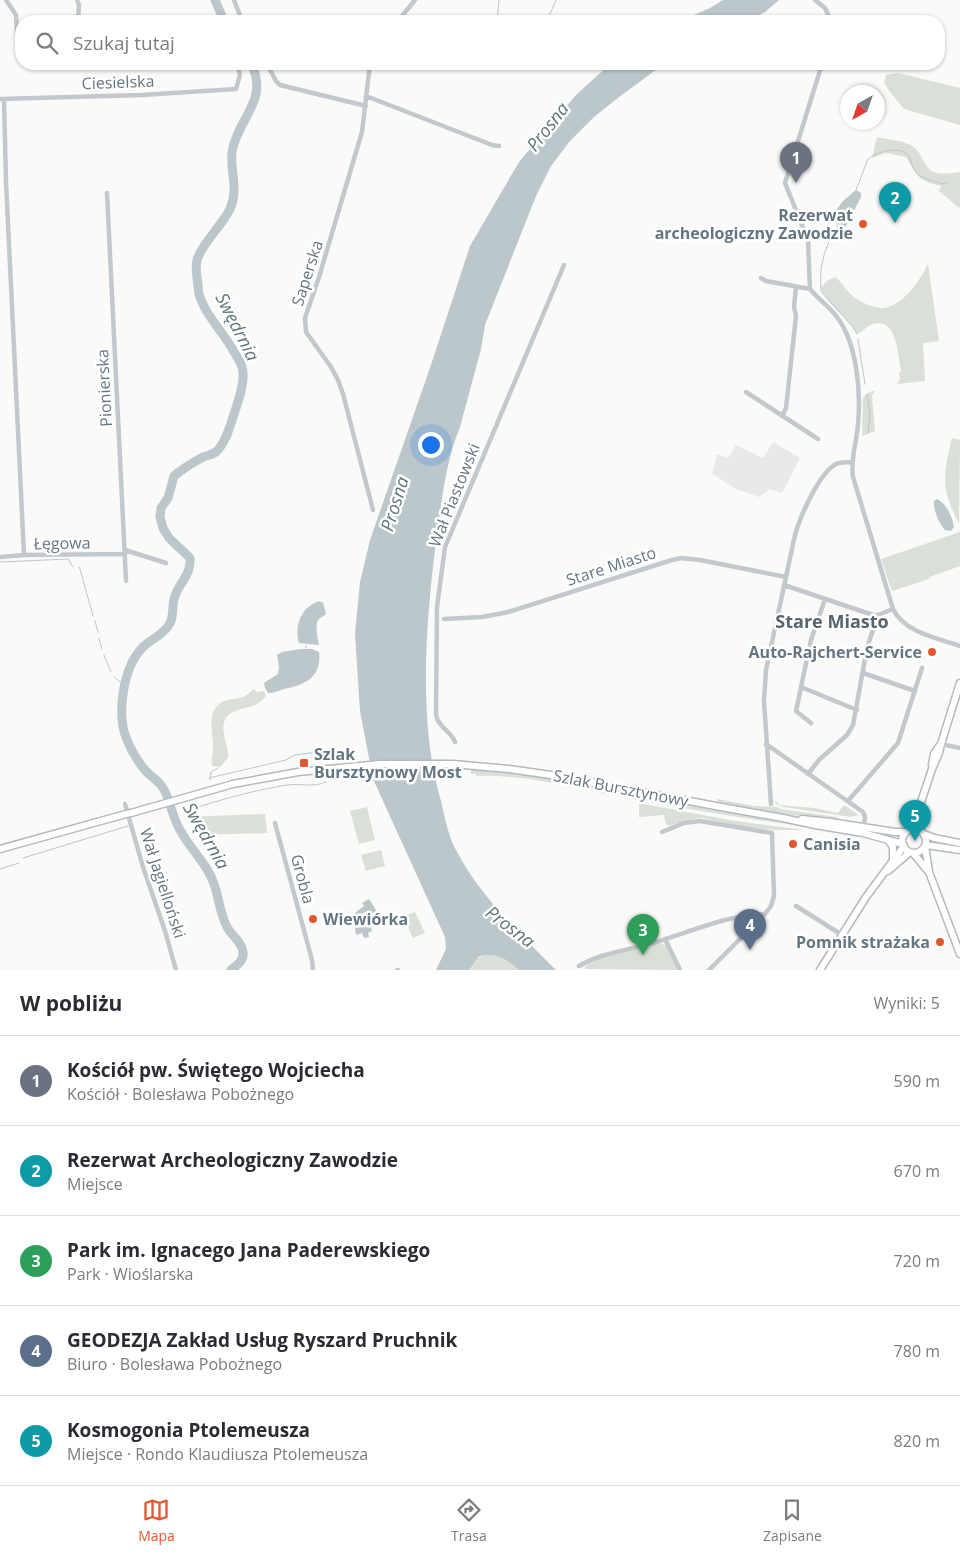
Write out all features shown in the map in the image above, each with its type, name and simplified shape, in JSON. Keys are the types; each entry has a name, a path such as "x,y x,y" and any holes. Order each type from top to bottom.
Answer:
{"main road":[{"path":"820,970 903,845 903,838 919,808 939,753 960,684"},
{"name":"Szlak Bursztynowy","path":"0,850 128,813 262,778 362,765 455,764 541,773 815,825 863,830 908,831"},
{"path":"919,808 922,832 926,840 925,846 929,872 960,954"},
{"path":"908,831 915,829 934,838 960,843"},
{"name":"Szlak Bursztynowy","path":"863,830 903,845"},
{"path":"888,840 893,847 893,860"},
{"path":"903,845 929,872"},
{"path":"925,846 960,850"},
{"path":"881,876 911,852 919,852 925,846"},
{"path":"927,859 930,852 936,847"}],"street":[{"path":"6,0 16,15"},
{"path":"77,0 79,5 78,15"},
{"path":"234,0 240,15"},
{"path":"403,15 415,0"},
{"path":"818,1 829,15"},
{"name":"Ciesielska","path":"2,99 142,95 236,89 240,75 239,70"},
{"path":"270,70 280,85 366,106"},
{"name":"Saperska","path":"369,70 362,132 305,318 305,325 309,338 331,367 341,387 373,510"},
{"path":"810,289 808,240 785,183 820,70"},
{"path":"366,96 446,128 499,146"},
{"path":"2,99 24,556"},
{"name":"Pionierska","path":"107,193 126,581"},
{"name":"Wał Piastowski","path":"456,742 451,734 438,723 436,715 437,607 445,547 564,265"},
{"path":"761,278 766,281 810,289 826,304 844,327 850,341 857,372 859,415 852,462 853,477 893,609 897,617 910,628 960,646"},
{"path":"782,416 786,408 796,316 794,307 796,287"},
{"path":"746,392 818,439"},
{"path":"770,804 764,701 765,678 799,521 806,504 827,472 836,464 852,462"},
{"name":"Łęgowa","path":"0,557 125,552 166,563"},
{"name":"Stare Miasto","path":"444,619 482,617 508,612 681,558 786,577"},
{"path":"784,585 872,615 878,615 893,609"},
{"path":"811,723 796,712 811,640 825,599"},
{"path":"808,774 819,760 847,735 853,725 870,639 878,615"},
{"path":"848,801 898,743 922,668"},
{"path":"863,673 915,691"},
{"path":"801,687 857,710"},
{"path":"766,744 862,812 864,817 863,830"},
{"path":"941,744 960,748"},
{"name":"Wał Jagielloński","path":"125,804 176,970"},
{"path":"662,832 684,823 700,820 772,833 774,896 771,906 709,970"},
{"name":"Grobla","path":"275,823 312,960 313,970"},
{"path":"796,906 842,935"},
{"path":"579,966 597,958 731,919 753,914 765,914"},
{"path":"665,939 680,970"}],"shaded area":[{"path":"898,73 960,88 960,125 904,109 884,83 886,75"},
{"path":"877,137 900,141 912,146 918,151 927,166 935,173 960,172 959,208 939,191 941,186 919,177 906,157 886,153 872,158"},
{"path":"928,264 939,341 923,343 925,381 897,384 901,371 892,331 881,323 873,324 857,334 849,322 826,298 821,287 828,280 836,277 849,293 858,300 871,306 884,308 905,297 921,277"},
{"path":"875,390 872,396 875,431 862,436 863,398 866,394"},
{"path":"952,438 960,440 959,524 948,499 945,484 946,464"},
{"path":"773,442 800,458 782,493 770,489 759,497 736,489 712,474 717,454 728,458 736,445 763,458"},
{"path":"960,532 960,566 929,579 892,591 881,559"},
{"path":"253,689 257,692 264,691 266,696 257,704 233,712 226,718 223,732 228,758 220,767 212,766 212,718 217,706 227,700 246,696"},
{"path":"460,767 549,777 808,827 697,810 515,777 476,776 476,774 471,774 471,770 460,770"},
{"path":"718,799 754,806 777,807 837,817 837,819 777,814 717,803"},
{"path":"775,800 780,805 814,808 838,813 844,805 859,815 851,817 783,807 776,804"},
{"path":"639,803 729,820 804,830 741,827 702,818 668,826 664,815 639,817"},
{"path":"367,807 375,840 359,844 350,811"},
{"path":"265,814 267,833 201,835 187,817"},
{"path":"381,850 385,866 366,871 361,855"},
{"path":"415,912 425,933 413,938 403,917"},
{"path":"660,943 666,945 678,970 585,969 585,967 599,959"},
{"path":"486,955 504,959 519,970 469,970 475,959"}],"water":[{"path":"723,0 779,0 759,15 694,15"},
{"name":"Prosna","path":"603,70 656,70 594,117 570,141 551,166 536,196 485,325 481,349 451,453 445,480 433,563 426,651 429,739 433,768 451,840 467,869 489,900 556,970 519,970 505,959 484,955 478,957 469,970 436,970 446,949 445,937 373,779 360,711 355,634 360,582 370,540 470,246 519,162 576,95"},
{"path":"856,190 861,193 861,197 846,226 842,227 835,221 834,213 843,201"},
{"path":"937,499 944,504 950,515 954,527 951,531 945,530 937,516 934,501"},
{"path":"319,601 323,603 326,614 319,619 317,624 319,645 299,643 297,630 300,618 303,612"},
{"path":"312,649 319,652 318,668 315,674 299,685 268,693 264,683 278,674 277,655 282,652"},
{"path":"369,899 379,915 372,919 367,911 363,913 368,918 365,924 370,924 372,931 368,933 369,937 364,938 362,933 356,935 355,928 360,927 356,914 351,918 348,916 335,920 328,914 330,913 336,918 339,915 355,913 364,906 362,903"}],"waterway":[{"name":"Swędrnia","path":"215,0 221,15"},
{"path":"498,15 499,0"},
{"path":"550,15 556,0"},
{"name":"Swędrnia","path":"231,970 241,960 243,955 242,948 227,927 211,876 180,830 163,788 144,769 130,747 124,729 122,704 126,678 131,666 143,647 164,632 169,625 172,618 175,596 187,574 190,564 190,558 169,538 163,528 160,517 161,508 168,498 174,476 199,459 214,453 220,447 229,429 242,389 243,370 241,364 202,302 196,267 199,254 227,215 233,202 232,152 235,140 255,99 257,88 253,70"},
{"path":"856,190 868,159 877,154 894,150 905,152 919,175 942,184 946,183"},
{"path":"838,224 822,263 821,290 857,334"},
{"path":"858,339 865,384"},
{"path":"867,394 870,414 868,433"},
{"path":"0,562 68,559 73,567"},
{"path":"79,567 93,616"},
{"path":"95,621 98,632"},
{"path":"99,638 102,649"},
{"path":"104,655 111,672"},
{"path":"114,677 124,685"},
{"path":"209,778 286,760 295,755 310,753 331,754"},
{"path":"210,780 211,772 218,768"},
{"path":"198,807 242,794 275,787 316,785 326,782"},
{"path":"23,858 128,826"},
{"path":"0,869 19,863"}],"place":[{"name":"Kościół pw. Świętego Wojciecha","path":"796,183"},
{"name":"Rezerwat Archeologiczny Zawodzie","path":"895,223"},
{"name":"Rezerwat archeologiczny Zawodzie","path":"863,224"},
{"name":"Auto-Rajchert-Service","path":"932,652"},
{"name":"Szlak Bursztynowy Most","path":"304,763"},
{"name":"Kosmogonia Ptolemeusza","path":"915,841"},
{"name":"Canisia","path":"793,844"},
{"name":"Wiewiórka","path":"313,919"},
{"name":"Pomnik strażaka","path":"940,942"},
{"name":"GEODEZJA Zakład Usług Ryszard Pruchnik","path":"750,950"},
{"name":"Park im. Ignacego Jana Paderewskiego","path":"643,955"}],"district":[{"name":"Stare Miasto","path":"832,622"}]}
